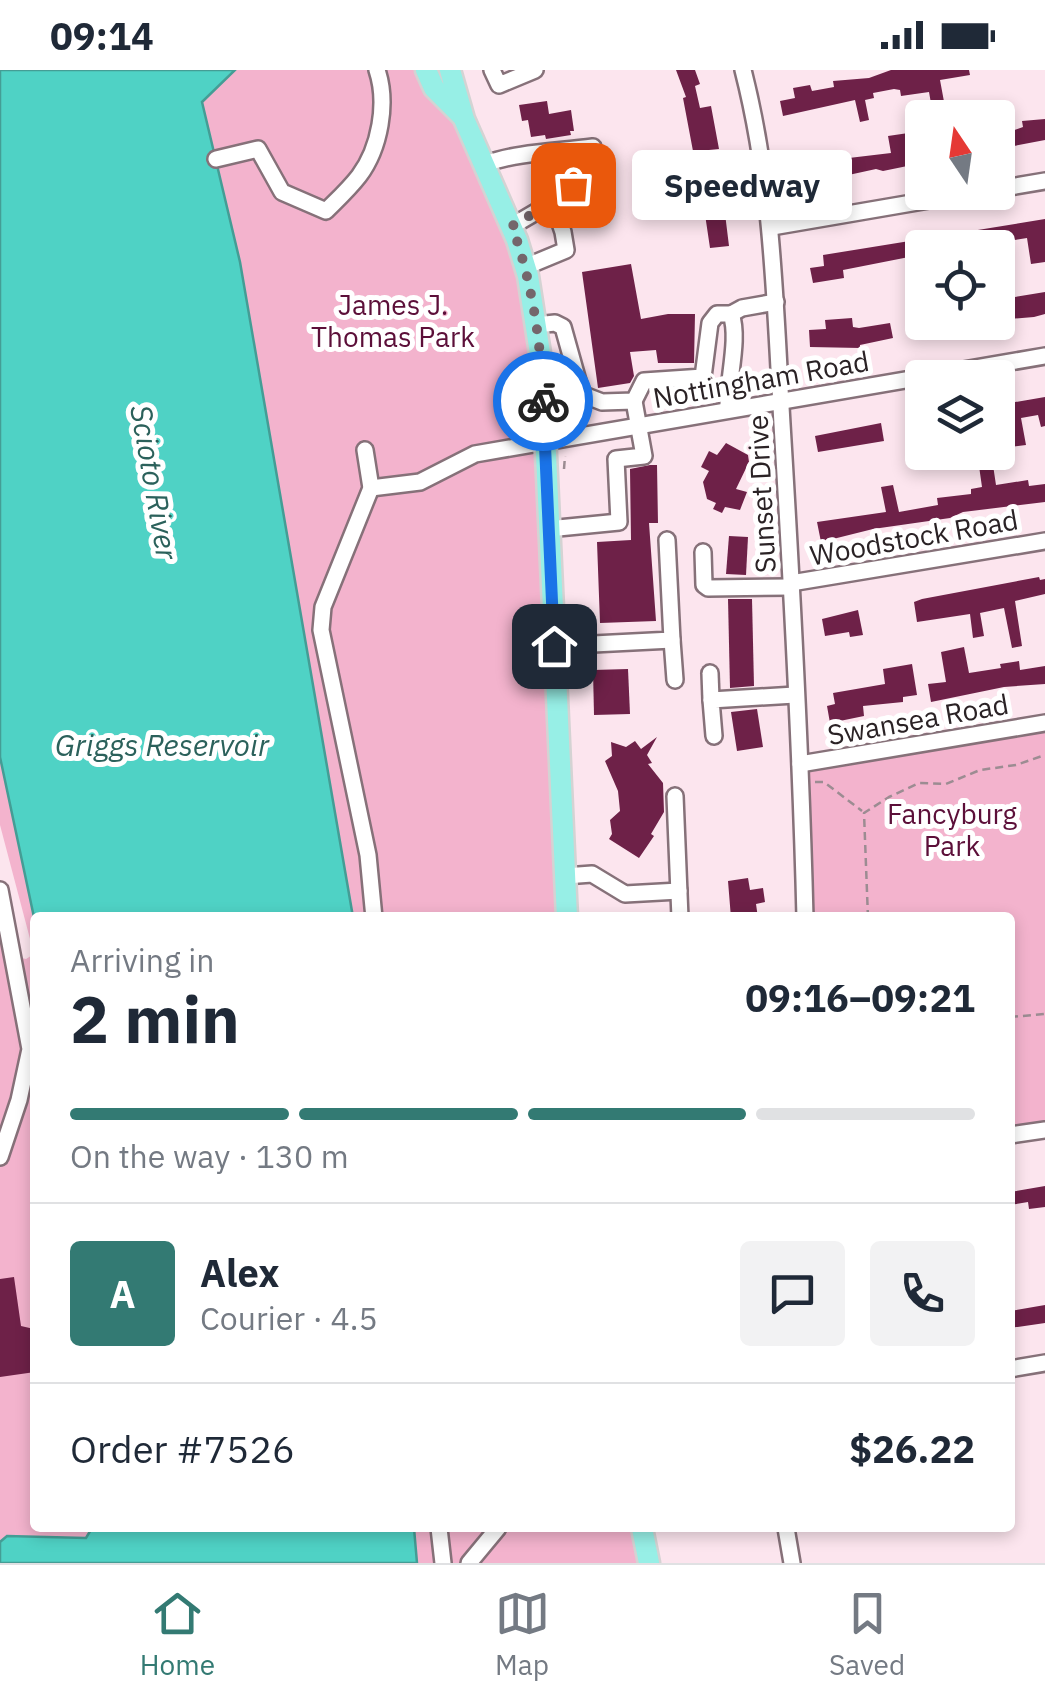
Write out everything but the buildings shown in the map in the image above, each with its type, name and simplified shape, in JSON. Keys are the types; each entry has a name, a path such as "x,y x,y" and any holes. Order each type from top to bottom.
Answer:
{"main road":[{"path":"426,70 434,88 464,118"},
{"path":"450,70 464,118 512,226 536,324 568,912"},
{"path":"643,1532 648,1563"}],"street":[{"path":"216,159 258,149 282,192 326,211 367,162 382,114 376,70"},
{"path":"496,77 535,70"},
{"name":"Sunset Drive","path":"743,70 756,120 772,227 805,912"},
{"path":"484,164 514,153 529,156 593,146 598,179 549,192 566,250 525,267"},
{"path":"1015,186 1045,181"},
{"path":"512,226 553,202"},
{"path":"772,227 905,204"},
{"path":"703,376 710,323 717,314 776,302"},
{"path":"728,410 734,324 731,314"},
{"path":"536,324 556,323 563,327 584,395 602,402 634,400"},
{"name":"Nottingham Road","path":"372,488 420,482 475,454 1045,356"},
{"path":"548,529 619,522 616,459 644,456 634,400 644,381 703,376 727,388"},
{"path":"365,450 372,488 323,608 322,630 368,855 373,912"},
{"path":"667,540 675,680"},
{"name":"Woodstock Road","path":"703,552 704,585 708,588 791,585 1045,541"},
{"path":"554,646 672,640"},
{"path":"710,673 714,736"},
{"path":"711,700 794,695"},
{"name":"Swansea Road","path":"800,764 1045,722"},
{"path":"675,796 680,912"},
{"path":"565,876 592,874 625,894 678,891"},
{"path":"0,890 30,1050 20,1100 0,1157"},
{"path":"1015,1134 1045,1130"},
{"path":"1015,1369 1045,1364"},
{"path":"439,1532 442,1563"},
{"path":"470,1563 495,1532"},
{"path":"787,1532 792,1563"}],"path":[{"path":"864,813 889,796 920,784 946,784 980,770 1045,755"},
{"path":"808,783 824,782 864,813"},
{"path":"864,813 868,912"},
{"path":"1015,1017 1045,1014"}],"green space":[{"name":"James J. Thomas Park","path":"235,70 415,70 485,164 528,276 567,912 352,912 240,262 202,102"},
{"name":"Fancyburg Park","path":"1045,723 1045,1130 1015,1134 1015,912 805,912 800,764"},
{"path":"0,757 33,912 30,939 0,825"},
{"path":"0,912 9,955 30,956 30,1532 90,1532 87,1538 7,1536 0,1542"},
{"path":"414,1532 643,1532 649,1563 417,1563"}],"water":[{"name":"Griggs Reservoir","path":"0,70 235,70 202,102 240,262 352,912 33,912 0,757"},
{"path":"90,1532 414,1532 417,1563 0,1563 0,1542 7,1536 86,1538"}],"way so far":[{"path":"543,401 542,366 528,276 512,226 553,202 549,192 573,185"}],"place":[{"name":"Speedway","path":"573,185"}],"route":[{"path":"543,401 554,646"}],"water label":[{"name":"Scioto River","path":"155,482"}]}
